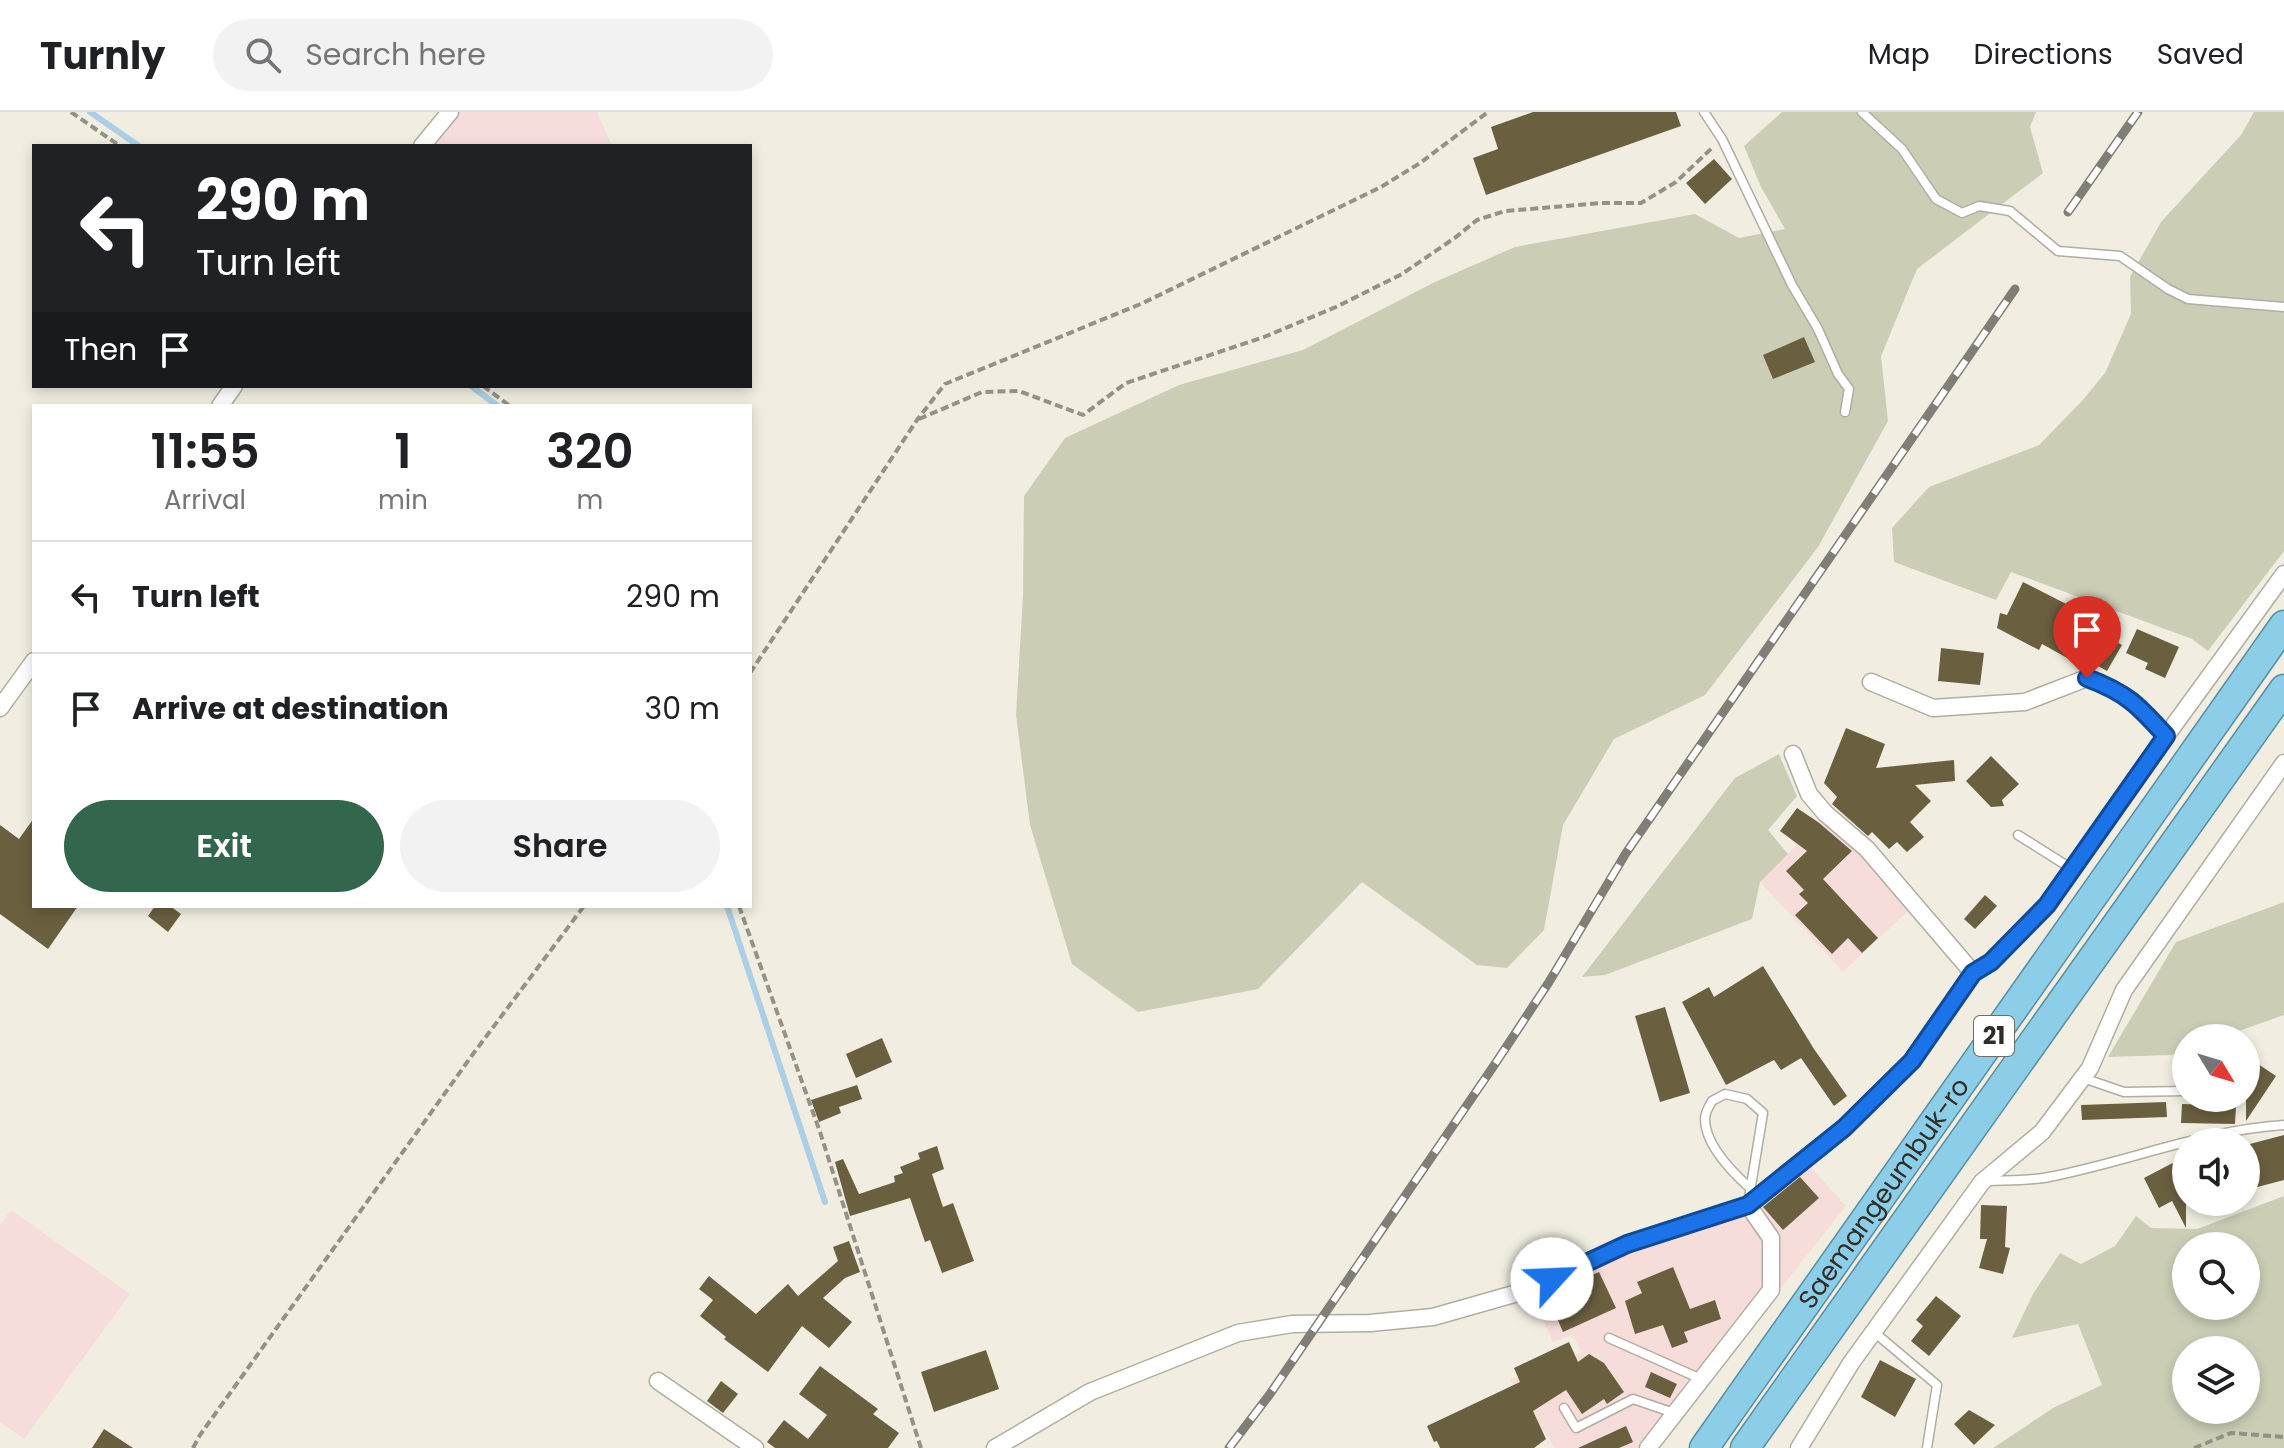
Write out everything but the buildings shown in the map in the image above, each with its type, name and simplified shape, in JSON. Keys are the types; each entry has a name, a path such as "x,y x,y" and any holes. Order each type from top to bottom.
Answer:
{"highway":[{"name":"Saemangeumbuk-ro","path":"1704,1448 2284,625"},
{"name":"Saemangeumbuk-ro","path":"1745,1448 2284,689"}],"street":[{"path":"424,144 450,112"},
{"path":"995,1448 1090,1392 1238,1333 1292,1324 1370,1323 1433,1317 1528,1290 1627,1244 1749,1197 1844,1128 1912,1061 1973,973 1991,962 2038,914 2284,574"},
{"path":"0,708 32,664"},
{"path":"1871,682 1933,708 2025,702 2087,678 2113,687 2140,707 2166,736"},
{"path":"1793,754 1809,794 1825,813 1867,849 1973,973"},
{"path":"1799,1448 1851,1363 1982,1182 2042,1132 2090,1068 2124,990 2284,763"},
{"path":"1648,1448 1771,1290 1771,1238 1749,1197"},
{"path":"658,1381 755,1448"}],"lane":[{"path":"1704,112 1722,139 1792,285 1818,329 1838,374 1849,389 1845,412"},
{"path":"1862,112 1902,149 1936,199 1962,213 1979,206 2010,211 2058,251 2120,256 2188,299 2284,307"},
{"path":"2018,835 2072,869"},
{"path":"2082,1078 2124,1092 2172,1091"},
{"path":"1725,1094 1747,1099 1763,1113 1749,1197 1712,1142 1705,1118 1712,1101 1725,1094"},
{"path":"1982,1182 2046,1178 2200,1137 2284,1125"},
{"path":"1874,1332 1937,1385 1927,1448"},
{"path":"1609,1338 1701,1379"},
{"path":"1564,1408 1576,1428 1633,1399 1675,1413"}],"path":[{"path":"71,112 117,144"},
{"path":"752,670 917,420 945,384 1143,303 1381,187 1420,163 1488,112"},
{"path":"917,420 982,392 1019,391 1083,415 1126,383 1264,337 1336,307 1402,274 1477,220 1505,211 1641,203 1676,182 1722,139"},
{"path":"486,388 507,404"},
{"path":"193,1448 473,1054 582,908"},
{"path":"740,908 820,1132 921,1448"},
{"path":"2194,1448 2231,1433 2284,1437"}],"shaded area":[{"path":"459,112 597,112 611,144 436,144"},
{"path":"1820,821 1829,824 1862,855 1908,911 1843,972 1760,882"},
{"path":"1809,1165 1846,1206 1782,1287 1754,1302 1639,1448 1555,1448 1510,1380 1582,1352 1572,1335 1553,1342 1533,1297 1632,1253 1742,1215"},
{"path":"11,1210 130,1294 24,1439 0,1422 0,1225"}],"green space":[{"path":"1782,112 2036,112 2030,127 2043,173 1917,269 1881,356 1888,421 1818,547 1705,695 1614,739 1563,825 1544,930 1507,968 1477,965 1362,882 1258,989 1138,1012 1072,964 1030,825 1016,715 1023,596 1024,496 1065,438 1179,385 1303,350 1435,282 1515,247 1695,214 1739,238 1785,229 1761,187 1744,146"},
{"path":"2254,112 2284,112 2284,551 2208,651 2192,639 2011,572 1996,600 1894,562 1892,528 1929,487 2039,445 2105,373 2131,314 2130,277 2161,222 2241,135"},
{"path":"1779,754 1797,796 1768,830 1788,854 1760,882 1752,919 1605,975 1582,977 1735,778"},
{"path":"2284,902 2284,1015 2259,1024 2172,1024 2172,1055 2108,1057 2176,942"},
{"path":"2284,1196 2284,1448 1993,1448 2053,1408 2102,1385 2078,1324 2012,1338 2033,1294 2060,1253 2081,1264 2115,1246 2136,1216 2151,1228 2197,1229 2231,1216 2260,1216 2260,1205"}],"waterway":[{"path":"90,112 136,144"},
{"path":"474,388 495,404"},
{"path":"728,908 825,1202"}],"railway":[{"path":"2068,212 2138,112"},
{"path":"1229,1448 1270,1394 1497,1061 1549,982 1626,853 2015,289"}],"route":[{"path":"1552,1279 1627,1244 1748,1205 1844,1128 1912,1061 1973,973 1991,962 2047,905 2166,736 2140,707 2113,687 2087,678"}]}
